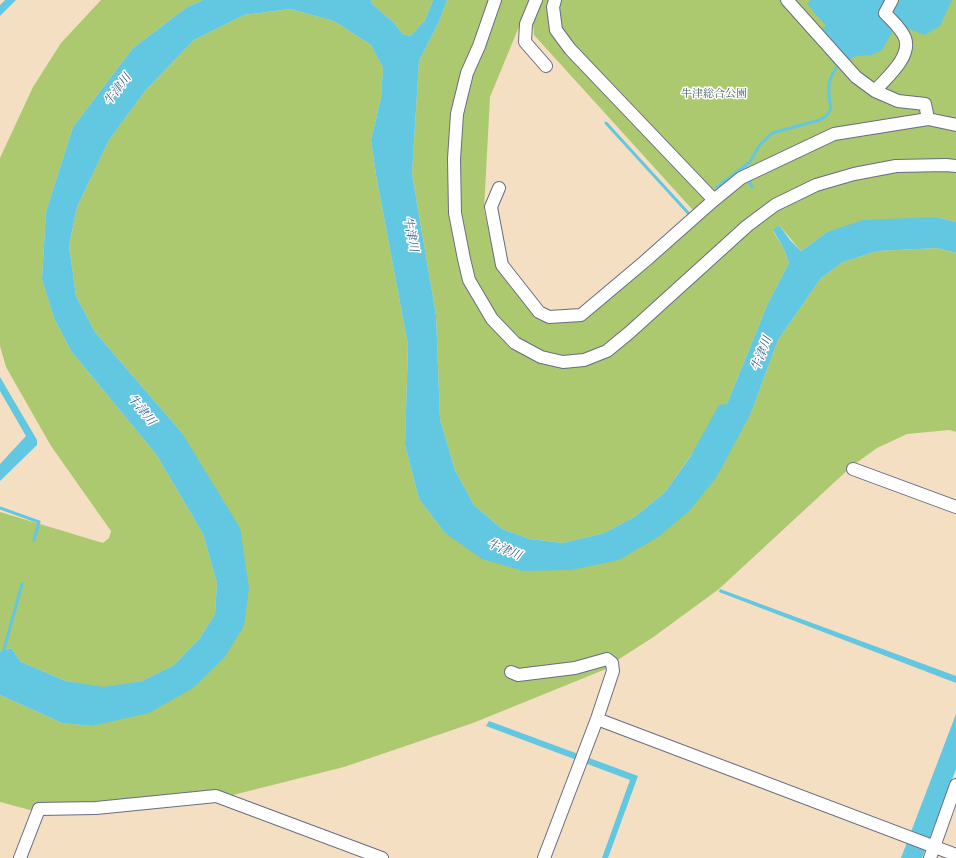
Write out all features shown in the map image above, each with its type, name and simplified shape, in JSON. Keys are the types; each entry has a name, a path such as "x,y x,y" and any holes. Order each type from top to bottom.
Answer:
{"street":[{"path":"495,0 479,46 467,73 457,114 454,159 455,213 469,280 492,319 515,343 542,357 563,362 584,360 607,351 747,226 775,205 816,186 854,174 896,166 956,166"},
{"path":"536,0 526,24 525,42 546,66"},
{"path":"555,0 553,7 556,30 570,49 714,200"},
{"path":"787,0 856,77 875,91 898,101 924,104 928,119"},
{"path":"875,91 902,60 906,51 906,39 900,28 886,13 892,0"},
{"path":"499,188 491,207 502,265 539,312 549,317 581,315 741,178 834,134 928,119 956,125"},
{"path":"853,469 956,507"},
{"path":"511,672 518,675 575,668 607,659 612,663 613,671 597,719 544,858"},
{"path":"597,719 907,837 931,850 956,855"},
{"path":"931,850 956,785"},
{"path":"20,858 39,809 96,808 216,796 382,858"}],"green space":[{"path":"101,0 203,0 187,7 133,48 73,127 46,212 42,279 54,318 71,351 156,454 203,534 217,583 215,614 200,638 174,665 142,681 104,688 66,681 21,662 11,648 0,652 0,512 103,543 109,538 111,531 51,446 6,367 0,346 0,158 33,87 61,43"},
{"path":"371,0 433,0 425,20 410,36 403,34 393,22 371,3"},
{"name":"牛津総合公園","path":"447,0 530,0 490,97 484,210 497,268 537,318 549,324 582,320 649,267 701,219 534,35 533,23 543,0 956,0 956,222 936,217 827,232 801,251 779,225 773,231 784,249 789,263 768,303 727,404 665,492 636,516 604,533 563,543 530,539 502,529 474,505 455,470 440,419 436,315 412,174 419,61 438,24"},
{"path":"290,9 334,21 371,45 383,68 381,98 371,140 376,175 408,345 405,445 419,499 445,533 619,560 751,413 778,340 821,278 843,262 877,251 937,248 956,253 956,432 949,430 907,434 877,448 852,466 719,589 652,638 606,669 473,723 344,767 201,804 95,812 30,810 0,802 0,695 62,723 92,726 244,626 182,433 95,332 76,296 69,246 77,207 109,140 145,91 194,40 244,15"}],"water":[{"path":"5,0 16,0 0,16 0,5"},
{"name":"牛津川","path":"203,0 371,0 371,3 393,22 403,34 410,36 425,20 433,0 447,0 438,24 419,61 412,174 436,315 440,419 455,470 474,505 502,529 530,539 563,543 604,533 636,516 665,492 690,457 719,405 727,404 768,303 789,263 784,249 773,230 779,225 790,240 801,251 827,232 863,220 936,217 956,222 956,253 937,248 877,251 843,262 821,278 778,340 751,413 716,478 689,511 658,537 619,560 571,570 523,571 482,559 445,533 419,499 405,445 408,345 376,175 371,140 381,98 383,68 371,45 334,21 290,9 244,15 194,40 145,91 109,140 77,207 69,246 76,296 95,332 182,433 240,528 249,588 244,626 224,658 193,688 149,713 92,726 62,723 0,695 0,652 11,648 21,662 66,681 104,687 142,681 174,665 200,638 215,614 217,583 203,534 156,454 71,351 54,318 42,279 46,212 73,127 133,48 187,7"},
{"path":"811,0 884,0 880,10 883,17 890,14 900,0 952,0 940,26 925,35 900,25 894,29 882,50 872,55 856,56 847,61 819,32 826,26 807,4"},
{"path":"0,377 37,440 37,445 0,481 0,464 26,436 0,391"},
{"path":"720,589 956,676 956,683 719,592"},
{"path":"956,714 956,769 922,858 901,858"},
{"path":"489,721 638,776 608,858 602,858 630,780 486,726"}],"waterway":[{"path":"717,187 750,162 759,146 772,133 820,120 826,116 831,109 829,96 830,80 835,69 840,64"},
{"path":"606,123 690,215 692,213"},
{"path":"747,178 752,187"},
{"path":"0,508 39,522 34,540"},
{"path":"3,653 22,584"}]}
